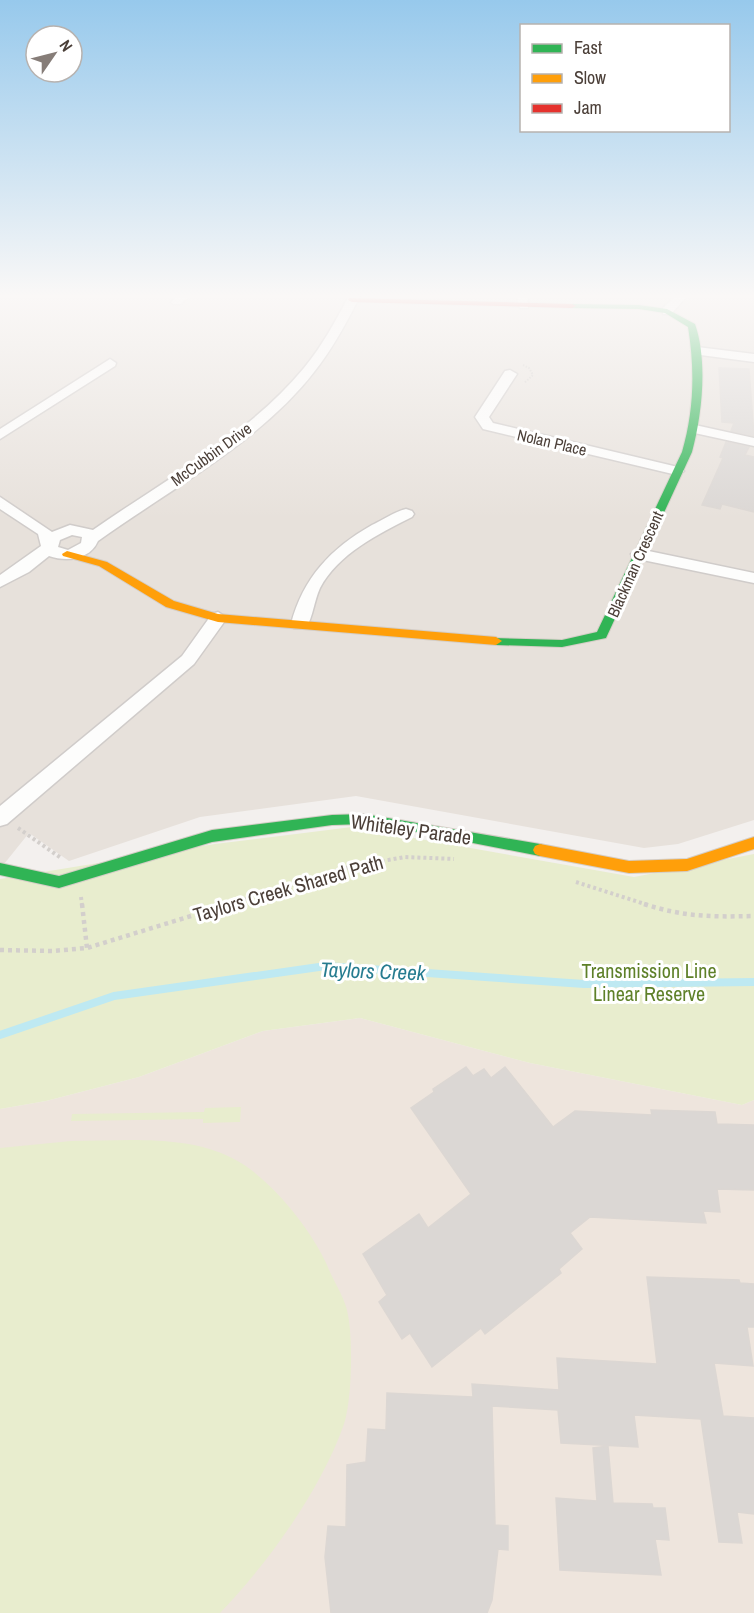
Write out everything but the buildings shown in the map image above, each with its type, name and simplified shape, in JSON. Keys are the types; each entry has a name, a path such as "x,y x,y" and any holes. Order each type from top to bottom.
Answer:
{"street":[{"path":"0,435 100,369"},
{"name":"McCubbin Drive","path":"82,535 120,515 220,451 270,411 305,369"},
{"name":"Blackman Crescent","path":"56,550 100,562 167,603 218,618 555,646 583,642 602,635 695,429 697,369"},
{"name":"Nolan Place","path":"515,374 483,417 483,422 488,426 677,471"},
{"path":"695,429 754,442"},
{"path":"0,502 33,522 48,537 56,550"},
{"path":"300,624 303,603 327,564 357,541 406,514"},
{"path":"33,522 82,535 100,562"},
{"path":"56,550 57,533 82,535"},
{"path":"0,582 56,550 84,550 82,535"},
{"path":"639,554 754,578"},
{"path":"0,818 188,660 218,618"},
{"name":"Whiteley Parade","path":"0,869 43,881 59,882 79,879 212,836 332,820 364,819 396,823 629,867 687,865 754,843"}],"path":[{"path":"515,374 526,369"},
{"path":"515,374 532,379 533,375 530,369"},
{"name":"Taylors Creek Shared Path","path":"0,950 52,951 87,948 349,867 405,857 464,860"},
{"path":"79,879 87,948"},
{"path":"568,880 676,914 709,917 754,916"}],"shaded area":[{"path":"0,369 754,369 754,820 678,844 644,848 356,796 200,817 69,861 29,833 0,869"},
{"path":"360,1018 530,1063 742,1105 754,1100 754,1613 0,1613 0,1109 46,1101 139,1077 263,1031"}],"green space":[{"name":"Transmission Line Linear Reserve","path":"352,827 634,877 754,854 754,1100 742,1105 530,1063 360,1018 263,1031 139,1077 46,1101 0,1109 0,879 215,844"},
{"path":"241,1107 240,1122 203,1123 203,1119 71,1121 72,1114 204,1112 205,1108"},
{"path":"71,1141 174,1142 214,1150 246,1166 274,1190 300,1220 320,1251 347,1309 351,1339 350,1386 347,1413 334,1449 307,1500 274,1549 220,1613 0,1613 0,1148"}],"waterway":[{"name":"Taylors Creek","path":"0,1035 114,996 326,966 584,984 754,982"}],"traffic: fast":[{"path":"496,641 562,643 602,635 687,452 696,406 697,369"},
{"path":"0,869 59,882 212,836 332,820 364,819 396,823 540,850"}],"traffic: slow":[{"path":"67,554 103,564 170,604 218,618 496,641"},
{"path":"540,850 629,867 687,865 754,843"}]}
